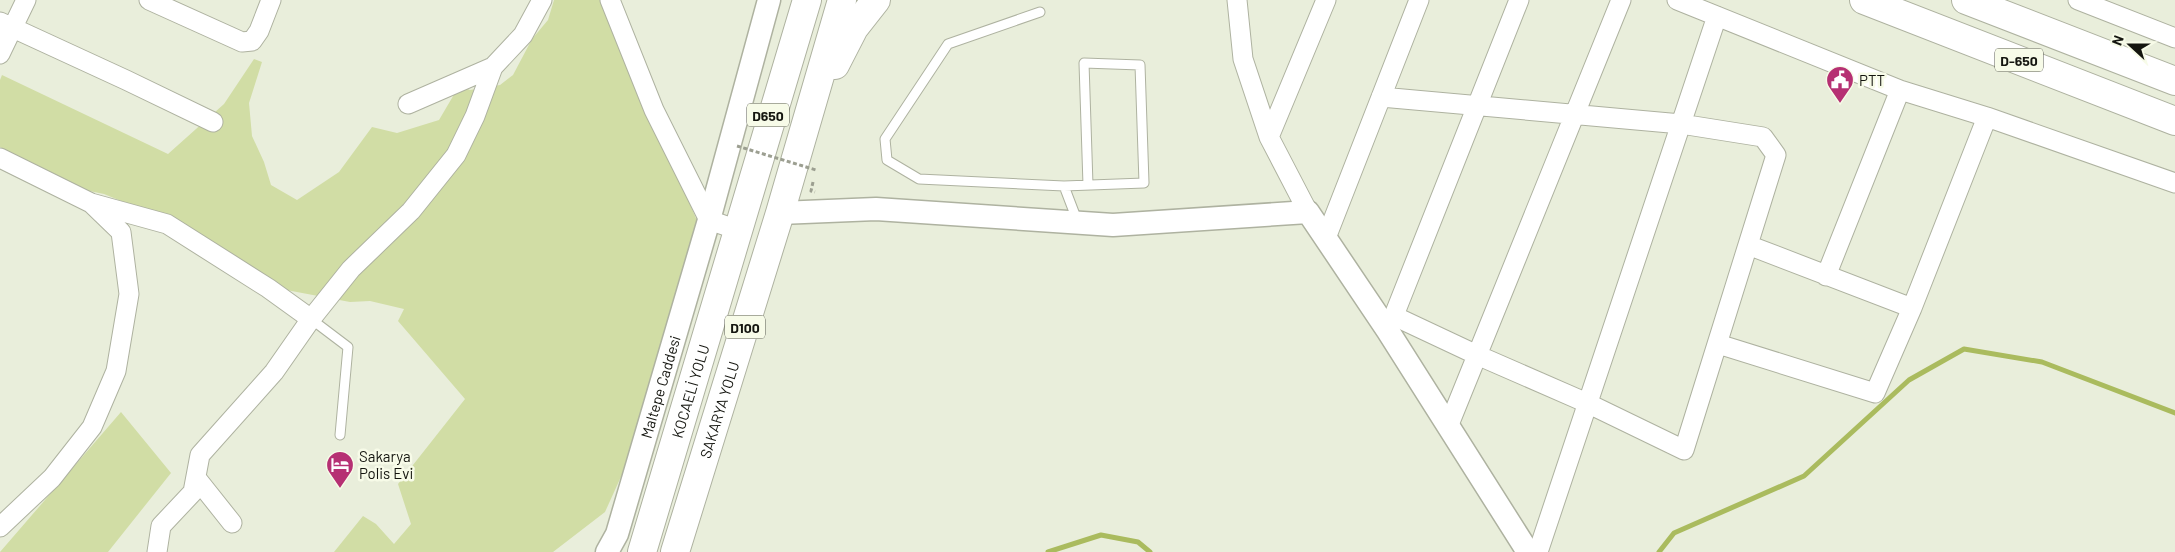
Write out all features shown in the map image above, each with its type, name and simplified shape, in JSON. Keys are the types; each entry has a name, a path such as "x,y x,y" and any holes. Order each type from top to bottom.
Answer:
{"highway":[{"name":"D650","path":"738,230 798,0"},
{"name":"D100","path":"738,230 807,0"},
{"name":"D100","path":"805,124 842,0"},
{"name":"D650","path":"805,124 854,28 876,0"},
{"name":"D-650","path":"1864,0 2175,121"},
{"name":"D-650","path":"1966,0 2175,81"},
{"name":"SAKARYA YOLU","path":"675,552 780,213 805,124"},
{"name":"KOCAELİ YOLU","path":"642,552 738,230"}],"street":[{"path":"0,54 6,25 26,0"},
{"path":"148,0 242,42 252,41 259,31 271,0"},
{"path":"157,552 161,526 193,492 197,479 200,455 274,372 311,319 351,268 411,211 456,155 475,116 493,67 523,35 542,0"},
{"path":"610,0 654,110 709,220 738,230"},
{"name":"Maltepe Caddesi","path":"607,552 617,534 709,220 769,0"},
{"path":"1237,0 1243,59 1269,137 1308,212 1391,323 1448,427 1528,552"},
{"path":"1269,137 1326,0"},
{"path":"1326,238 1419,0"},
{"path":"1391,323 1519,0"},
{"path":"1448,427 1621,0"},
{"path":"1677,0 1900,90 1987,117 2175,183"},
{"path":"2078,0 2173,31"},
{"path":"1538,552 1718,16"},
{"path":"6,25 213,122"},
{"path":"408,104 493,67"},
{"path":"1826,276 1900,90"},
{"path":"1381,97 1681,124 1763,137 1776,155 1684,450 1587,402 1477,355 1391,323"},
{"path":"1718,344 1875,393 1912,308 1987,117"},
{"path":"0,158 92,203 167,224 268,288 311,319"},
{"path":"0,528 52,478 92,427 116,371 129,294 121,232 92,203"},
{"path":"780,213 876,209 1113,225 1308,212"},
{"path":"1748,245 1912,308"},
{"path":"197,479 232,523"}],"lane":[{"path":"1040,12 948,44 885,139 887,160 919,179 1064,186 1144,183 1140,65 1084,63 1088,185"},
{"path":"1064,186 1078,223"},
{"path":"311,319 348,347 340,435"}],"path":[{"path":"737,146 816,170"}],"green space":[{"path":"554,0 603,0 698,223 677,288 634,448 605,512 553,552 334,552 363,516 376,524 394,544 411,524 398,484 465,399 398,321 404,309 370,301 350,302 281,289 148,212 104,194 70,187 0,147 0,80 2,75 168,154 224,104 254,59 262,62 249,103 252,136 264,162 271,185 297,200 339,172 372,127 397,133 439,120 459,86 470,90 500,85 513,75 532,39 548,20"},
{"path":"121,412 171,473 108,552 0,552"}],"waterway":[{"path":"1659,552 1674,533 1804,476 1909,380 1964,349 2042,362 2175,413"},
{"path":"1048,552 1101,535 1138,542 1150,552"}],"place":[{"name":"PTT","path":"1840,104"},
{"name":"Sakarya Polis Evi","path":"340,489"}]}
